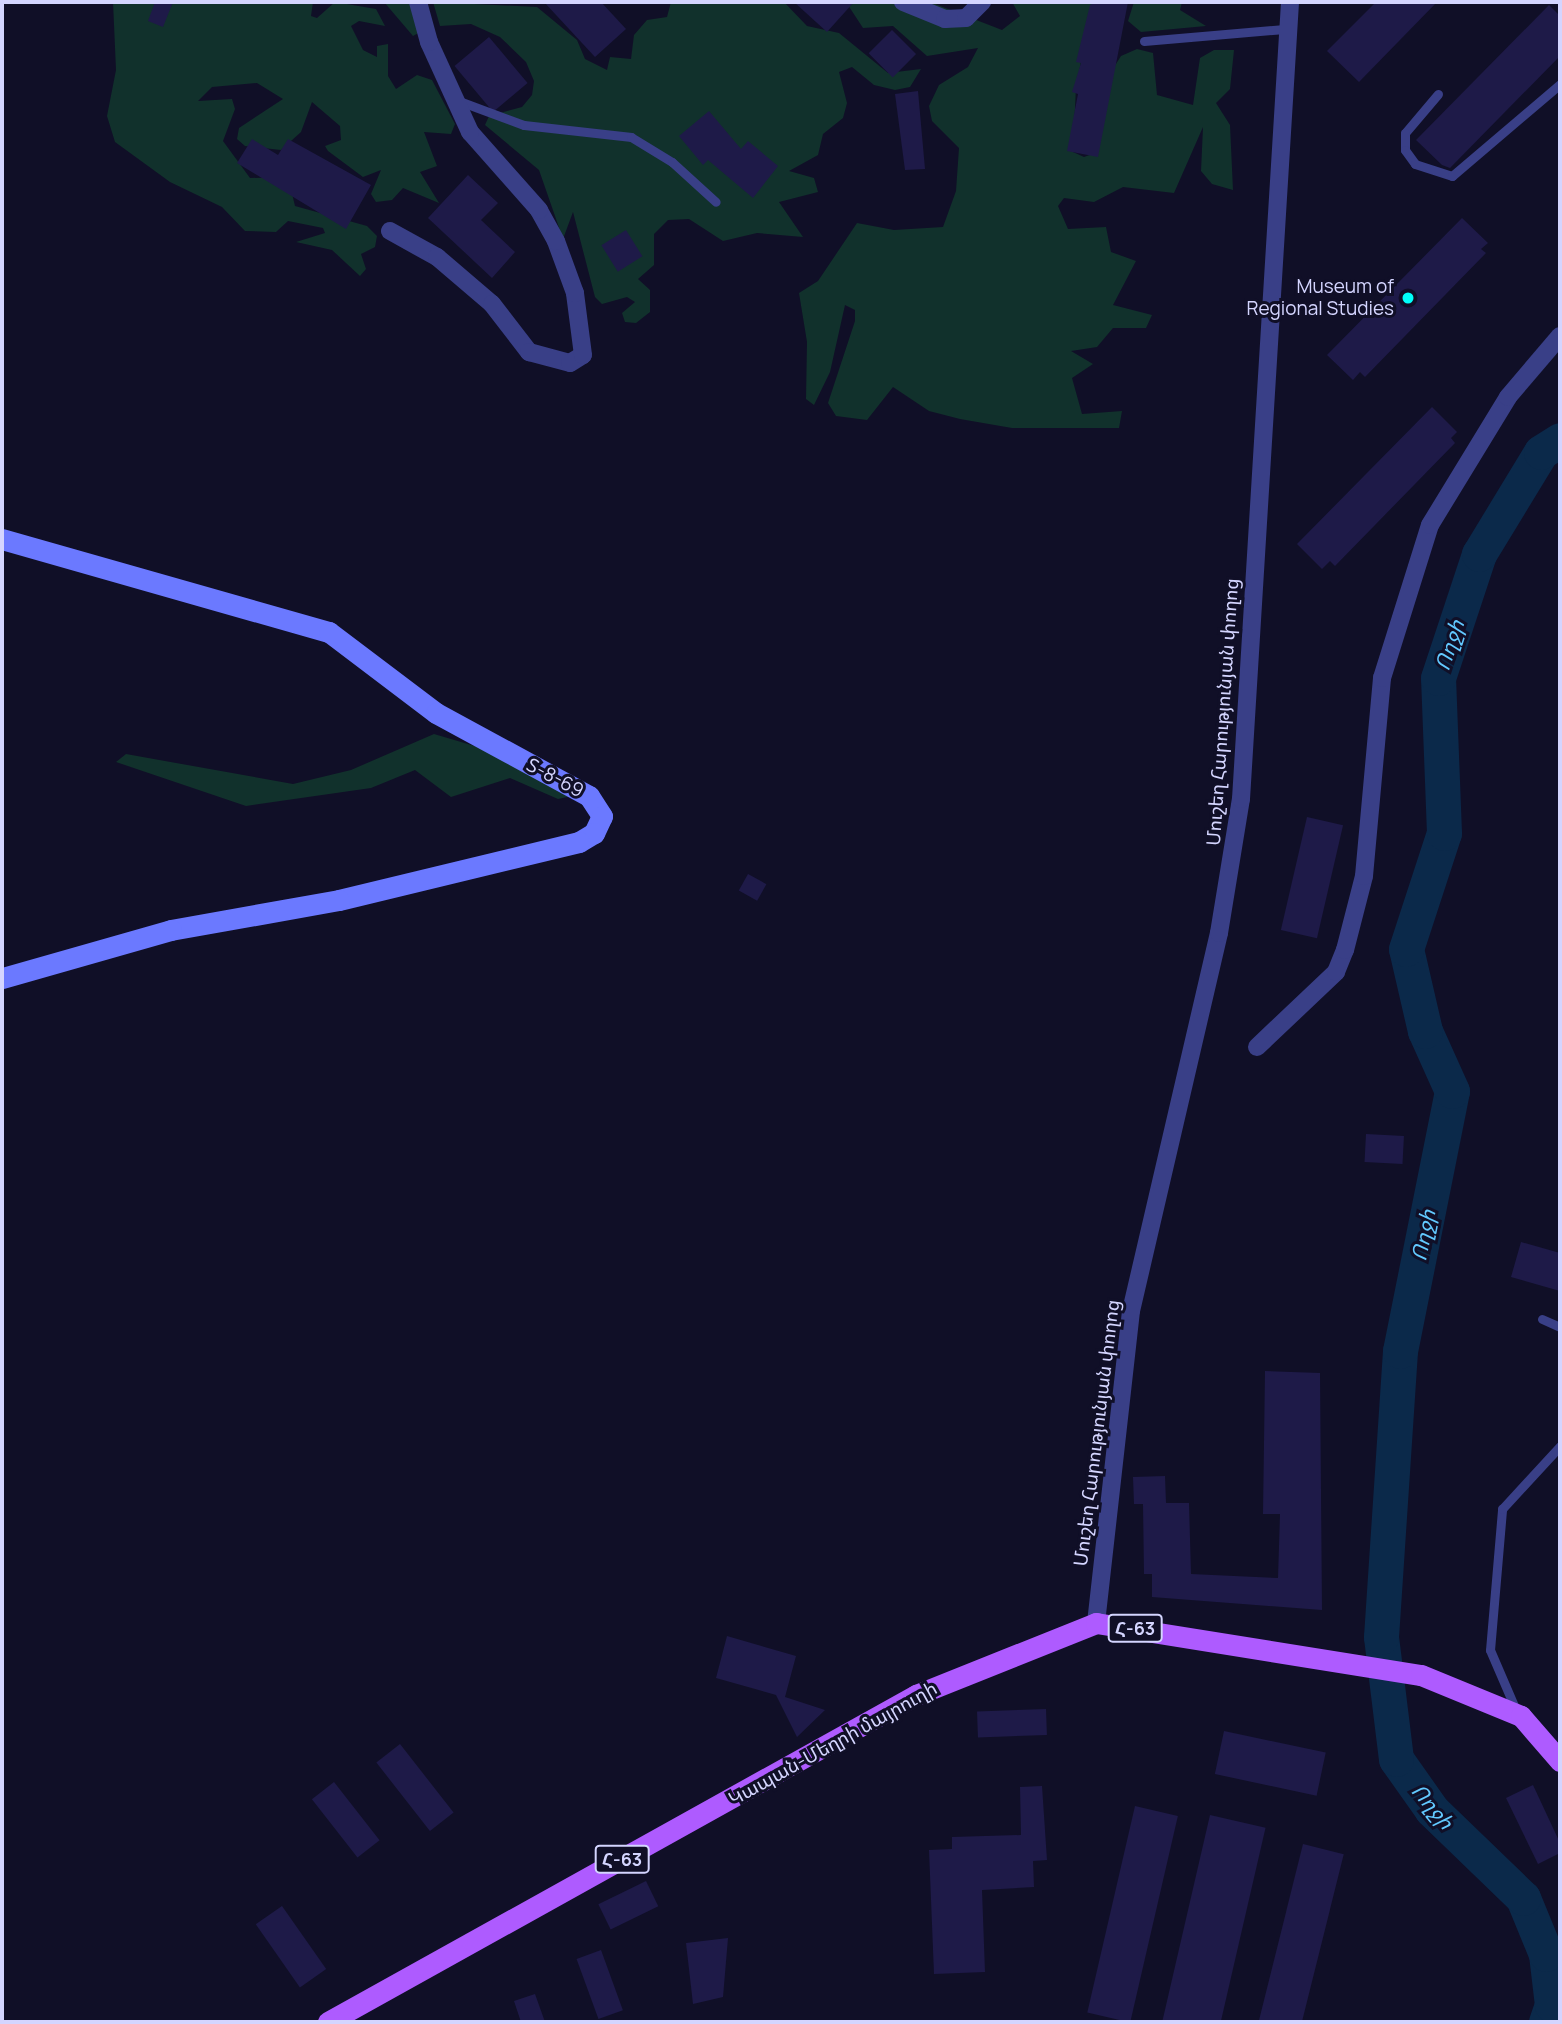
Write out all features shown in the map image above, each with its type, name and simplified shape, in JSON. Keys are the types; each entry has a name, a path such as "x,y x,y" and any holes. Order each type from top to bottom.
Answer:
{"main road":[{"name":"Հ-63","path":"1096,1623 1420,1675 1521,1716 1560,1760"},
{"name":"Կապան-Մեղրի մայրուղի","path":"328,2022 916,1695 1096,1623"}],"street":[{"path":"390,231 437,257 492,304 528,352 570,363 583,355 575,293 556,241 539,210 493,162 452,97 418,2"},
{"path":"903,2 945,19 966,18 982,2"},
{"name":"Մուշեղ Հարությունյան փողոց","path":"1096,1623 1131,1311 1219,933 1241,799 1284,29 1290,2"},
{"path":"1256,1047 1336,972 1345,950 1364,876 1382,678 1430,524 1508,397 1560,336"},
{"name":"Տ-8-69","path":"2,539 329,632 436,713 589,796 602,816 594,833 579,842 339,900 171,930 2,978"}],"lane":[{"path":"1144,41 1284,29"},
{"path":"1438,94 1405,133 1405,150 1415,164 1452,176 1560,83"},
{"path":"452,97 524,125 631,137 672,162 716,202"},
{"path":"1542,1319 1560,1327"},
{"path":"1521,1716 1505,1695 1490,1650 1503,1509 1560,1446"}],"green space":[{"path":"113,2 313,2 311,16 317,18 335,2 376,9 385,26 359,21 351,26 363,50 377,57 377,46 388,44 388,76 396,89 417,75 432,80 455,124 451,134 424,132 437,166 420,172 439,203 403,188 392,200 376,202 371,194 381,170 363,177 328,151 325,146 341,140 340,126 312,102 301,132 281,150 245,146 237,139 239,128 283,99 257,83 212,87 198,101 232,99 235,109 223,141 250,178 288,177 295,206 367,226 377,236 375,247 361,254 366,269 360,276 332,250 296,242 325,233 323,228 288,221 276,232 245,231 222,207 170,182 115,142 107,116 116,70"},
{"path":"384,2 416,2 422,31 413,36"},
{"path":"433,2 537,7 577,40 585,59 607,70 610,57 631,59 634,35 647,20 667,17 671,2 784,2 807,26 839,33 888,73 921,69 910,87 895,90 874,85 852,67 839,72 847,103 843,118 823,134 818,155 789,171 814,178 818,192 779,202 803,237 757,233 723,241 689,219 668,220 654,234 654,265 638,279 650,290 650,312 636,323 625,322 622,313 635,302 627,297 602,304 595,297 573,212 563,239 539,170 485,125 489,116 522,107 532,95 534,81 526,62 500,37 471,24 440,26"},
{"path":"846,2 930,2 1002,30 1020,16 1012,2 1093,2 1076,87 1073,152 1084,157 1095,153 1109,75 1121,56 1137,49 1153,53 1157,95 1193,105 1200,58 1214,50 1234,50 1230,89 1216,103 1230,125 1233,190 1212,184 1201,171 1203,127 1174,193 1123,187 1094,202 1064,198 1058,206 1068,229 1106,227 1111,252 1136,261 1113,305 1152,315 1146,328 1113,328 1097,347 1071,351 1093,364 1072,378 1082,414 1122,411 1119,428 1012,428 960,419 929,411 893,387 867,420 836,416 828,403 855,321 855,310 845,305 830,372 814,405 806,399 807,342 799,293 818,281 857,223 894,230 943,227 956,191 959,148 932,121 929,106 939,85 968,67 978,48 927,56 893,26 863,28"},
{"path":"1134,2 1182,2 1180,10 1206,26 1141,32 1128,21"},
{"path":"434,734 478,747 572,796 558,799 510,778 451,797 415,770 371,788 246,806 116,762 126,754 293,784 351,770"}],"building":[{"path":"155,2 173,2 163,27 148,21"},
{"path":"544,2 601,2 626,29 595,57"},
{"path":"794,2 854,2 827,32"},
{"path":"1096,2 1128,2 1098,157 1067,151 1078,94 1072,92 1081,63 1076,62 1090,5"},
{"path":"1376,2 1437,2 1359,82 1327,51"},
{"path":"1549,5 1560,16 1560,56 1450,168 1442,165 1416,140"},
{"path":"892,30 916,54 893,77 869,53"},
{"path":"489,37 528,83 493,112 455,66"},
{"path":"918,91 925,169 905,170 895,94"},
{"path":"709,111 741,149 748,141 778,166 753,198 708,160 703,165 679,136"},
{"path":"252,139 278,155 288,139 371,185 346,229 237,163"},
{"path":"468,175 498,203 481,220 515,252 492,278 428,218"},
{"path":"1462,218 1488,243 1481,249 1486,253 1365,377 1360,372 1353,380 1327,355"},
{"path":"626,230 642,256 618,272 601,245"},
{"path":"1432,407 1457,432 1451,438 1455,443 1335,566 1330,561 1322,569 1297,544"},
{"path":"1307,817 1343,825 1317,938 1281,930"},
{"path":"748,874 766,884 757,901 739,891"},
{"path":"1366,1134 1404,1136 1402,1164 1365,1162"},
{"path":"1521,1242 1560,1253 1560,1291 1511,1277"},
{"path":"1265,1371 1320,1373 1322,1610 1152,1597 1152,1574 1144,1574 1143,1504 1134,1504 1133,1477 1165,1476 1166,1503 1189,1503 1191,1574 1278,1578 1280,1514 1263,1514"},
{"path":"727,1636 796,1656 785,1697 825,1710 797,1737 776,1695 716,1678"},
{"path":"1046,1709 1047,1735 978,1737 977,1711"},
{"path":"1224,1731 1326,1753 1317,1796 1215,1774"},
{"path":"400,1744 454,1813 430,1831 376,1762"},
{"path":"334,1782 380,1840 357,1858 312,1799"},
{"path":"1533,1785 1560,1843 1560,1853 1538,1864 1506,1798"},
{"path":"1042,1786 1047,1860 1033,1861 1034,1887 982,1890 985,1972 934,1974 929,1850 952,1849 952,1837 1021,1835 1020,1787"},
{"path":"1135,1806 1178,1816 1130,2022 1087,2013"},
{"path":"1210,1815 1266,1828 1221,2022 1162,2022"},
{"path":"1303,1844 1344,1854 1302,2022 1259,2021"},
{"path":"646,1881 658,1906 611,1929 598,1904"},
{"path":"282,1906 326,1969 300,1987 256,1924"},
{"path":"728,1938 723,1997 693,2004 686,1943"},
{"path":"601,1950 623,2010 598,2019 577,1959"},
{"path":"535,1994 545,2022 521,2022 514,2001"}],"waterway":[{"name":"Ողջի","path":"1546,2022 1552,2005 1546,1954 1523,1898 1432,1810 1396,1759 1381,1637 1400,1351 1452,1091 1425,1031 1406,949 1444,833 1438,678 1479,554 1541,452 1560,440"}],"place":[{"name":"Museum of Regional Studies","path":"1408,298"}]}
